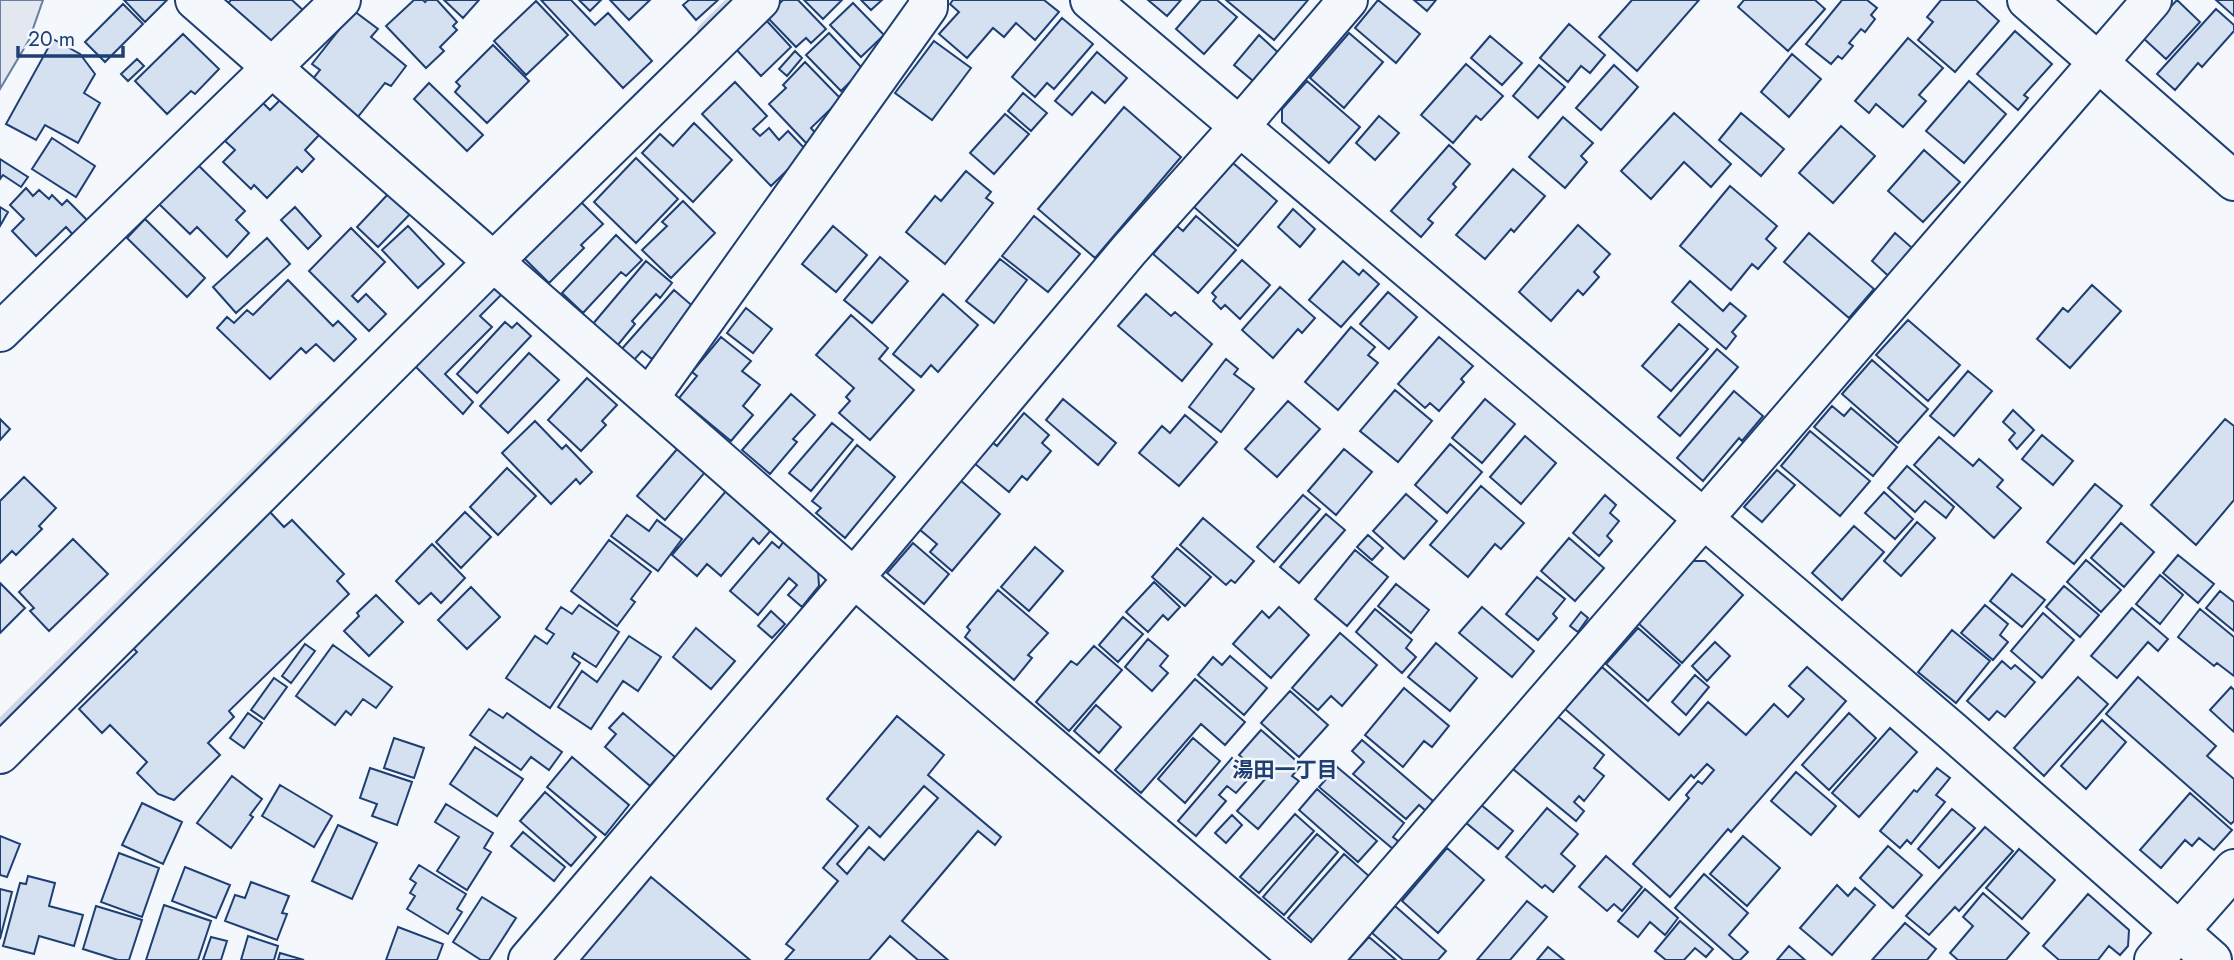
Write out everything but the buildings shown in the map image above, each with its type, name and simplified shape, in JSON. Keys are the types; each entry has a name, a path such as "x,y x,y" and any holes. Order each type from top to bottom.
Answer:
{"street":[{"path":"195,0 854,578 1301,960"},
{"path":"0,332 341,0"},
{"path":"0,754 485,255 760,0"},
{"path":"649,398 928,7 928,0"},
{"path":"1090,0 1952,731 2167,946 2212,960"},
{"path":"528,960 1129,250 1240,127 1348,0"},
{"path":"2027,0 2234,181"},
{"path":"1322,960 2152,0"},
{"path":"2167,946 2234,869"}],"shaded area":[{"path":"0,0 43,0 29,40 0,89"}],"waterway":[{"path":"702,30 732,0"},
{"path":"0,724 322,406"}],"district":[{"name":"湯田一丁目","path":"1285,770"}]}
